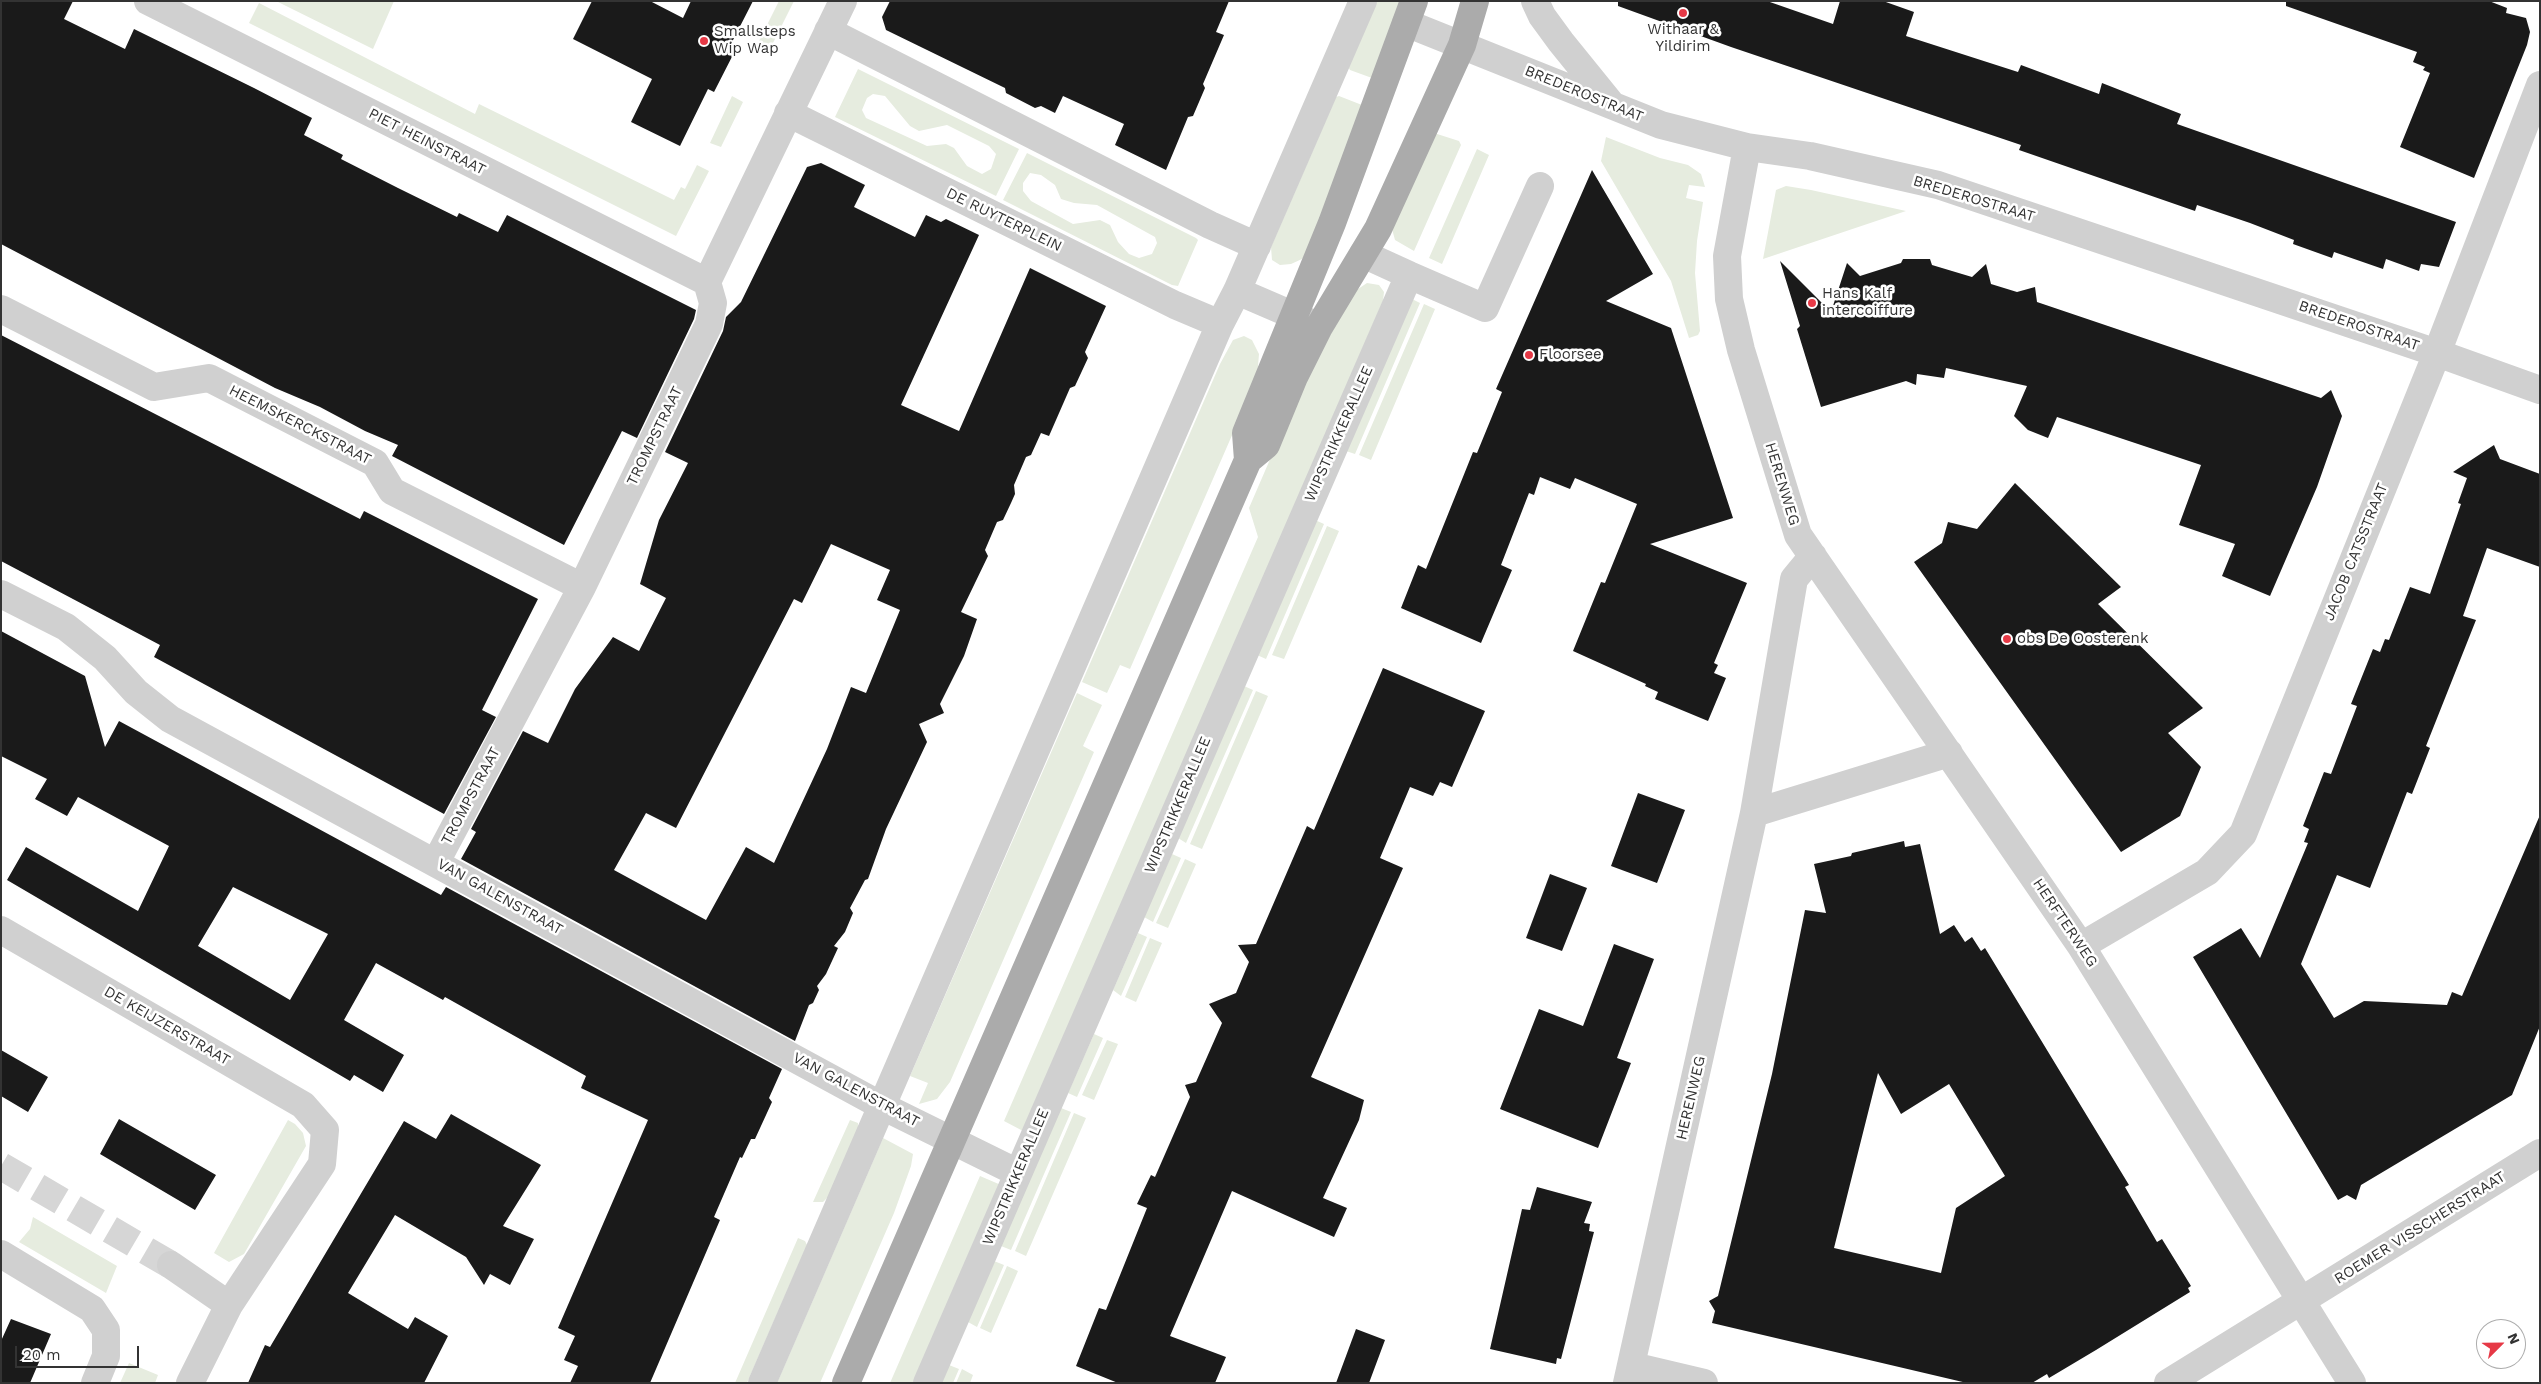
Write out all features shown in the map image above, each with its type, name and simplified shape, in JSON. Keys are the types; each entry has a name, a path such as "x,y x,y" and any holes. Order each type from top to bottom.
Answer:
{"main road":[{"path":"1248,460 1266,446 1294,377 1319,327 1378,229 1462,45 1476,1"},
{"path":"846,1383 1248,460 1246,433 1332,223 1410,12"}],"street":[{"name":"PIET HEINSTRAAT","path":"148,1 707,282"},
{"path":"707,282 843,1"},
{"path":"762,1383 1220,324 1237,291 1363,1"},
{"path":"1535,1 1561,42 1613,106"},
{"name":"BREDEROSTRAAT","path":"1410,12 1462,45 1661,125 1748,147 1810,156 1938,185 2437,352 2540,390"},
{"path":"828,31 1202,221 1256,246"},
{"name":"JACOB CATSSTRAAT","path":"2082,946 2207,872 2243,834 2437,352 2540,85"},
{"name":"DE RUYTERPLEIN","path":"788,113 1175,305 1220,324"},
{"name":"HERENWEG","path":"1629,1374 1754,813 1794,579 1813,556 1798,535 1741,350 1729,299 1727,256 1748,147"},
{"path":"1362,254 1485,308 1540,186"},
{"name":"WIPSTRIKKERALLEE","path":"927,1383 1409,275"},
{"name":"TROMPSTRAAT","path":"436,862 582,587 709,324 713,304 707,282"},
{"path":"1237,291 1319,327"},
{"name":"HEEMSKERCKSTRAAT","path":"1,309 154,388 209,378 375,462 392,491 582,587"},
{"name":"HERFTERWEG","path":"1813,556 2082,946 2300,1302 2352,1383"},
{"name":"VAN GALENSTRAAT","path":"1,594 66,627 105,658 136,692 170,719 882,1106 1018,1173"},
{"path":"1754,813 1949,753"},
{"name":"DE KEIJZERSTRAAT","path":"1,930 303,1105 325,1130 322,1164 229,1305"},
{"name":"ROEMER VISSCHERSTRAAT","path":"2168,1383 2540,1154"},
{"path":"1,1254 92,1309 106,1330 106,1356 95,1383"},
{"path":"171,1266 229,1305 190,1383"},
{"path":"1629,1374 1704,1383"}],"shaded area":[{"path":"276,1 394,1 373,49"},
{"path":"779,1 794,1 771,47 759,41"},
{"path":"1377,1 1403,1 1372,78 1350,70 1348,67"},
{"path":"259,3 475,114 479,104 674,200 681,187 685,189 697,165 709,171 676,236 249,23"},
{"path":"858,69 1019,149 996,196 835,117","holes":["873,94 885,96 910,126 919,131 947,125 989,146 996,154 991,169 982,174 967,166 954,148 946,144 927,146 866,118 862,110 867,98"]},
{"path":"732,96 743,102 721,147 710,143"},
{"path":"1339,96 1362,105 1312,245 1302,259 1291,264 1280,265 1272,260 1271,247 1336,97"},
{"path":"1434,133 1459,141 1461,145 1414,251 1395,240 1392,229"},
{"path":"1606,137 1660,158 1688,165 1701,174 1705,187 1689,185 1686,198 1703,202 1697,241 1695,273 1700,331 1698,335 1689,338 1671,281 1601,161"},
{"path":"1477,149 1489,155 1442,264 1429,258"},
{"path":"1027,153 1198,240 1178,286 1172,285 1003,200","holes":["1030,173 1041,175 1055,185 1061,199 1074,203 1097,205 1155,237 1157,243 1152,254 1139,258 1129,254 1118,242 1110,225 1100,220 1073,224 1031,201 1023,191 1023,183"]},
{"path":"1786,186 1906,211 1763,259 1776,190"},
{"path":"1367,283 1379,285 1384,292 1383,301 1023,1131 1004,1121 1258,537 1249,508 1303,383 1355,291"},
{"path":"1412,299 1420,303 1355,454 1346,451"},
{"path":"1424,304 1435,309 1371,460 1359,455"},
{"path":"1244,336 1252,340 1259,354 1257,378 1130,669 1120,665 1107,693 1082,682 1220,364 1233,340"},
{"path":"1315,520 1324,524 1266,659 1257,655"},
{"path":"1327,526 1339,531 1284,659 1272,655"},
{"path":"1244,686 1253,690 1186,843 1178,838"},
{"path":"1256,691 1268,696 1202,849 1190,844"},
{"path":"1077,693 1102,705 1083,746 1094,752 950,1082 937,1099 919,1104 928,1083 910,1076"},
{"path":"1172,854 1181,858 1153,922 1144,917"},
{"path":"1185,859 1196,864 1168,928 1156,923"},
{"path":"1138,933 1147,937 1121,996 1113,990"},
{"path":"1150,938 1162,943 1136,1002 1125,997"},
{"path":"1094,1034 1103,1038 1077,1097 1068,1093"},
{"path":"1107,1040 1118,1044 1094,1100 1082,1095"},
{"path":"1061,1108 1071,1112 1011,1250 1001,1246"},
{"path":"1074,1113 1086,1118 1026,1256 1015,1251"},
{"path":"288,1120 295,1124 303,1133 306,1146 244,1254 229,1262 214,1253"},
{"path":"850,1120 858,1123 858,1129 828,1197 823,1202 813,1202"},
{"path":"883,1138 913,1154 911,1166 894,1213 820,1383 777,1383"},
{"path":"980,1176 1001,1185 915,1383 890,1383"},
{"path":"33,1217 117,1266 106,1293 19,1242 30,1229"},
{"path":"798,1238 805,1241 807,1245 747,1383 735,1383"},
{"path":"994,1261 1004,1265 977,1327 968,1322"},
{"path":"1007,1266 1018,1271 991,1333 980,1328"},
{"path":"129,1363 158,1375 155,1383 120,1383"},
{"path":"949,1365 959,1369 953,1383 941,1383"},
{"path":"962,1369 973,1375 970,1383 956,1383"}],"building":[{"path":"1,1 73,1 64,19 125,49 134,29 254,88 312,118 304,135 343,155 341,159 398,188 457,217 459,213 498,232 507,215 696,310 694,319 637,438 622,431 564,545 392,456 398,445 365,431 320,407 275,388 1,244"},
{"path":"592,1 650,1 683,18 691,1 753,1 732,42 738,45 714,92 708,89 680,146 631,122 652,79 573,39"},
{"path":"890,1 1229,1 1216,32 1224,35 1203,84 1205,88 1193,116 1188,117 1166,170 1115,145 1124,124 1063,96 1055,113 1041,106 1035,108 1006,93 1005,88 886,30 882,17"},
{"path":"1618,1 1767,1 1833,24 1840,1 1883,1 1914,12 1906,36 2018,72 2021,65 2099,94 2102,83 2181,114 2177,124 2456,222 2439,267 2421,264 2419,271 2386,259 2383,269 2334,252 2332,258 2293,244 2294,240 2250,223 2197,205 2195,211 2019,150 2021,145 1731,47 1618,6"},
{"path":"2286,1 2489,1 2507,8 2506,13 2526,18 2530,32 2527,45 2474,178 2400,147 2430,73 2423,70 2425,67 2413,62 2417,52 2286,6"},
{"path":"821,163 865,185 854,207 915,237 926,215 941,222 946,219 979,235 901,405 959,431 1030,268 1106,306 1085,352 1088,358 1075,386 1070,388 1049,436 1041,433 1031,455 1026,457 1014,485 1015,494 1003,520 997,522 985,550 988,556 961,612 977,619 964,656 940,704 944,713 919,724 927,742 886,829 868,879 865,880 850,908 853,913 845,932 834,946 838,948 826,974 817,986 819,990 813,1003 809,1005 795,1041 461,859 476,832 471,829 523,731 548,743 575,689 613,637 639,651 666,598 640,584 659,520 688,463 665,452 723,331 726,317 741,302 807,167","holes":["831,544 890,570 877,600 900,610 866,693 851,687 827,749 774,863 746,847 706,920 614,870 646,813 676,828 794,599 802,603"]},
{"path":"1592,170 1653,274 1606,301 1671,328 1733,518 1650,544 1747,583 1714,663 1718,665 1714,673 1726,678 1708,721 1655,699 1658,692 1645,686 1646,684 1573,651 1601,582 1605,583 1637,504 1575,478 1570,489 1540,477 1534,495 1529,493 1501,565 1512,570 1481,643 1401,608 1418,565 1426,569 1473,452 1477,453 1502,392 1496,389"},
{"path":"1903,259 1930,259 1932,265 1972,277 1986,264 1991,284 2017,292 2035,287 2037,302 2321,398 2331,390 2342,416 2317,487 2270,596 2222,576 2235,544 2179,525 2201,465 2057,417 2048,438 2028,430 2014,416 2027,386 1946,368 1944,378 1917,374 1916,385 1906,381 1821,407 1797,329 1800,326 1780,261 1831,312 1847,263 1860,276 1901,263"},
{"path":"1,335 360,519 364,511 538,599 482,710 496,717 444,814 154,657 160,645 1,561"},
{"path":"2494,445 2500,459 2540,474 2540,567 2487,548 2463,616 2476,620 2426,746 2430,748 2412,794 2407,792 2370,888 2337,875 2301,964 2334,1018 2364,1001 2447,1005 2452,992 2462,996 2540,815 2540,1026 2512,1095 2361,1185 2356,1200 2347,1195 2338,1200 2193,957 2241,928 2260,958 2308,843 2304,842 2309,829 2303,826 2324,772 2331,774 2357,706 2351,704 2373,649 2380,652 2385,639 2389,640 2410,587 2430,594 2461,504 2458,503 2467,478 2453,472"},
{"path":"2015,483 2121,587 2098,604 2203,708 2168,733 2201,767 2180,816 2121,852 1914,562 1942,543 1948,522 1977,529"},
{"path":"1,631 85,676 105,747 119,721 441,895 446,887 782,1069 769,1098 772,1102 755,1139 751,1139 742,1158 740,1157 714,1217 720,1220 650,1383 570,1383 578,1366 564,1360 575,1336 558,1328 648,1120 581,1088 586,1076 445,997 443,1000 376,963 344,1020 404,1055 383,1092 354,1075 350,1081 7,880 26,847 138,911 169,846 78,797 67,816 35,799 47,779 1,756","holes":["233,887 328,934 290,1000 198,946"]},
{"path":"1383,668 1485,711 1452,787 1440,782 1433,796 1410,787 1380,858 1403,868 1311,1077 1364,1100 1359,1120 1323,1198 1347,1208 1334,1237 1232,1191 1170,1336 1226,1357 1215,1383 1118,1383 1076,1366 1099,1308 1106,1310 1147,1208 1137,1204 1151,1175 1155,1177 1190,1097 1185,1085 1196,1082 1222,1023 1209,1004 1236,993 1249,962 1238,945 1256,944 1307,826 1314,830"},
{"path":"1638,793 1685,810 1657,883 1611,866"},
{"path":"1904,841 1905,847 1920,844 1940,934 1954,925 1965,942 1972,937 1981,951 1985,948 2129,1185 2125,1187 2157,1242 2162,1239 2191,1286 2188,1288 2190,1292 2049,1378 2047,1374 2032,1383 1967,1383 1712,1323 1715,1311 1709,1301 1718,1296 1772,1074 1805,910 1826,913 1814,864 1851,856 1852,853","holes":["1878,1073 1901,1114 1949,1084 2005,1176 1956,1208 1941,1273 1834,1248"]},
{"path":"1550,874 1587,888 1562,951 1526,938"},
{"path":"1614,944 1654,959 1617,1058 1631,1063 1598,1148 1500,1109 1539,1009 1583,1026"},
{"path":"1,1050 48,1077 28,1112 1,1096"},
{"path":"451,1114 541,1165 503,1226 534,1239 510,1285 490,1274 484,1285 466,1257 395,1215 348,1293 408,1329 415,1317 448,1336 424,1383 248,1383 265,1345 270,1347 404,1121 436,1139"},
{"path":"119,1119 216,1175 195,1210 100,1154"},
{"path":"1537,1187 1592,1202 1584,1223 1590,1224 1589,1231 1594,1232 1561,1359 1557,1358 1556,1364 1490,1349 1522,1209 1530,1210"},
{"path":"11,1319 51,1334 30,1383 1,1383 1,1341"},
{"path":"1356,1329 1385,1340 1369,1383 1336,1383"}],"tunnel":[{"path":"1,1166 171,1265"}],"place":[{"name":"Withaar & Yildirim","path":"1683,13"},
{"name":"Smallsteps Wip Wap","path":"704,41"},
{"name":"Hans Kalf intercoiffure","path":"1812,303"},
{"name":"Floorsee","path":"1529,355"},
{"name":"obs De Oosterenk","path":"2007,639"}]}
